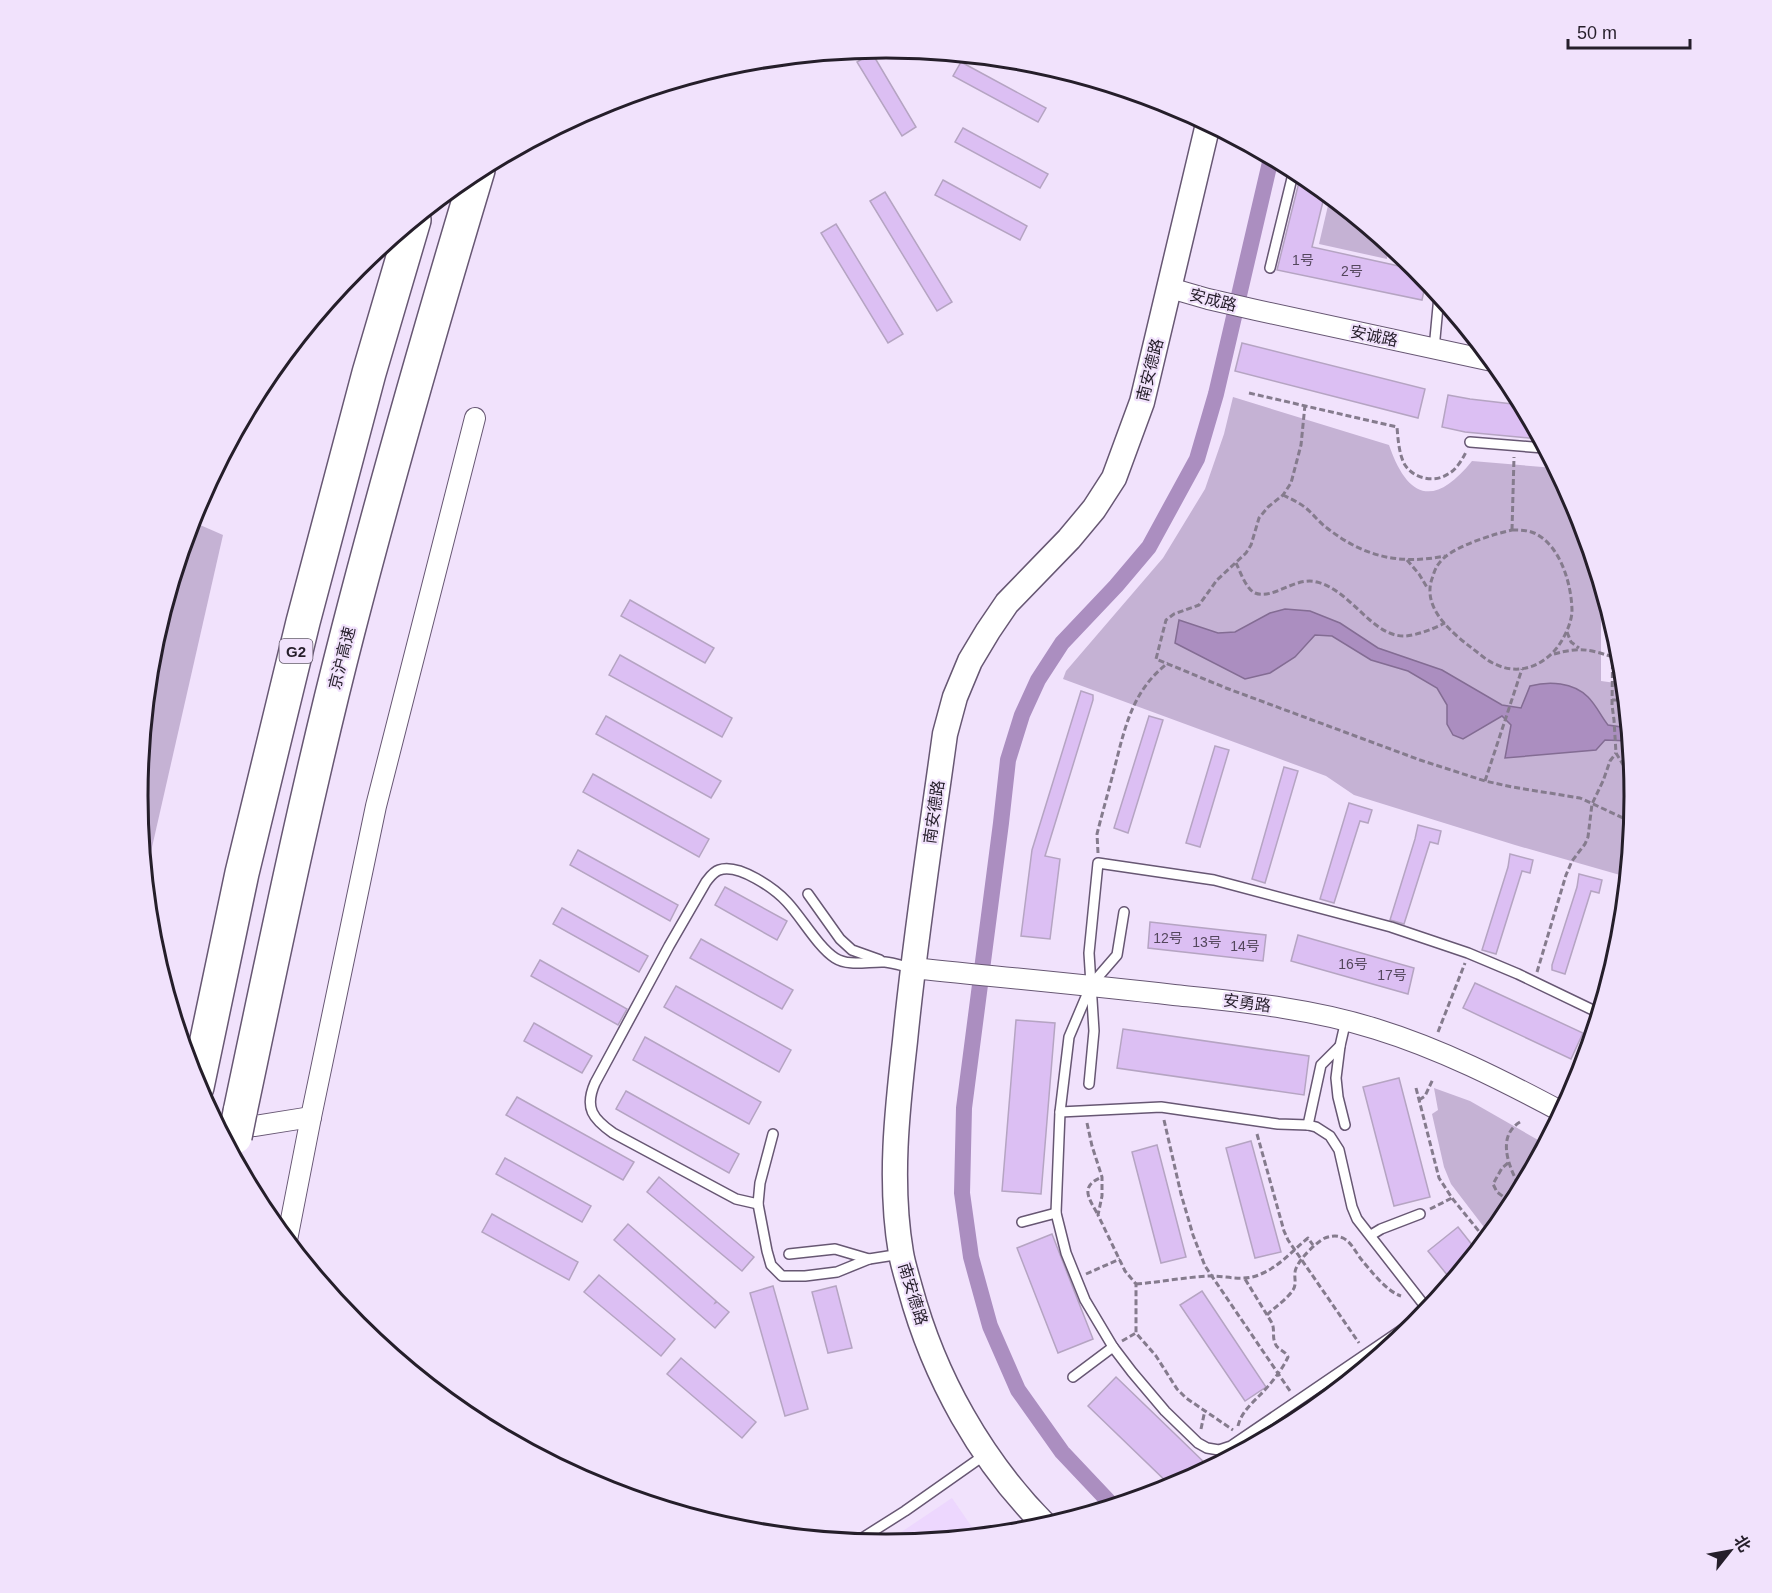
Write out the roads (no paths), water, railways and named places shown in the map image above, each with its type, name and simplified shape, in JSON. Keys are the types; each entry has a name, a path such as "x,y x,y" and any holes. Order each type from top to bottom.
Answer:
{"highway":[{"name":"京沪高速","path":"232,1134 288,883 348,633 414,386 474,185"},
{"name":"G2","path":"201,1070 242,873 303,622 369,373 410,233"}],"street":[{"name":"南安德路","path":"1038,1518 1024,1505 986,1454 953,1400 931,1352 914,1303 901,1254 894,1183 896,1120 912,968 945,734 955,697 970,661 1007,603 1082,524 1114,478 1142,402 1206,132"},
{"name":"安成路","path":"1170,288 1256,310"},
{"name":"安诚路","path":"1256,310 1479,358"},
{"path":"289,1230 376,807 475,418"},
{"name":"安勇路","path":"912,968 1269,1006 1346,1020 1375,1028 1462,1061 1555,1108"},
{"path":"232,1134 311,1117"}],"lane":[{"path":"1270,268 1292,180"},
{"path":"1434,349 1438,307"},
{"path":"1470,442 1536,448"},
{"path":"1089,1084 1094,1031 1089,953 1098,862 1214,880 1391,927 1468,953 1592,1010"},
{"path":"758,1204 736,1199 599,1124 591,1109 589,1096 595,1083 706,882 720,869 746,873 775,891 836,959 849,963 885,962"},
{"path":"808,894 840,939 852,950 885,962 912,968"},
{"path":"1124,912 1117,956 1091,986 1069,1037 1059,1112 1056,1213 1066,1252 1085,1300 1131,1372 1165,1411 1198,1443 1208,1449 1220,1450 1230,1446 1379,1346"},
{"path":"1345,1125 1336,1084 1340,1046 1346,1020"},
{"path":"1308,1125 1321,1065 1340,1046"},
{"path":"1059,1112 1161,1107 1278,1124 1317,1127 1335,1142 1339,1150 1352,1208 1358,1219 1421,1304"},
{"path":"773,1134 760,1183 758,1204 766,1251 771,1265 782,1276 837,1272 869,1259 901,1254"},
{"path":"1022,1222 1056,1213"},
{"path":"1371,1235 1420,1214"},
{"path":"789,1254 835,1249 869,1259"},
{"path":"1073,1377 1113,1347"},
{"path":"869,1534 986,1454"}],"waterway":[{"path":"1107,1500 1062,1452 1018,1390 990,1326 971,1257 962,1193 964,1108 1008,760 1022,715 1038,680 1062,643 1149,547 1197,459 1216,394 1269,166"}]}
